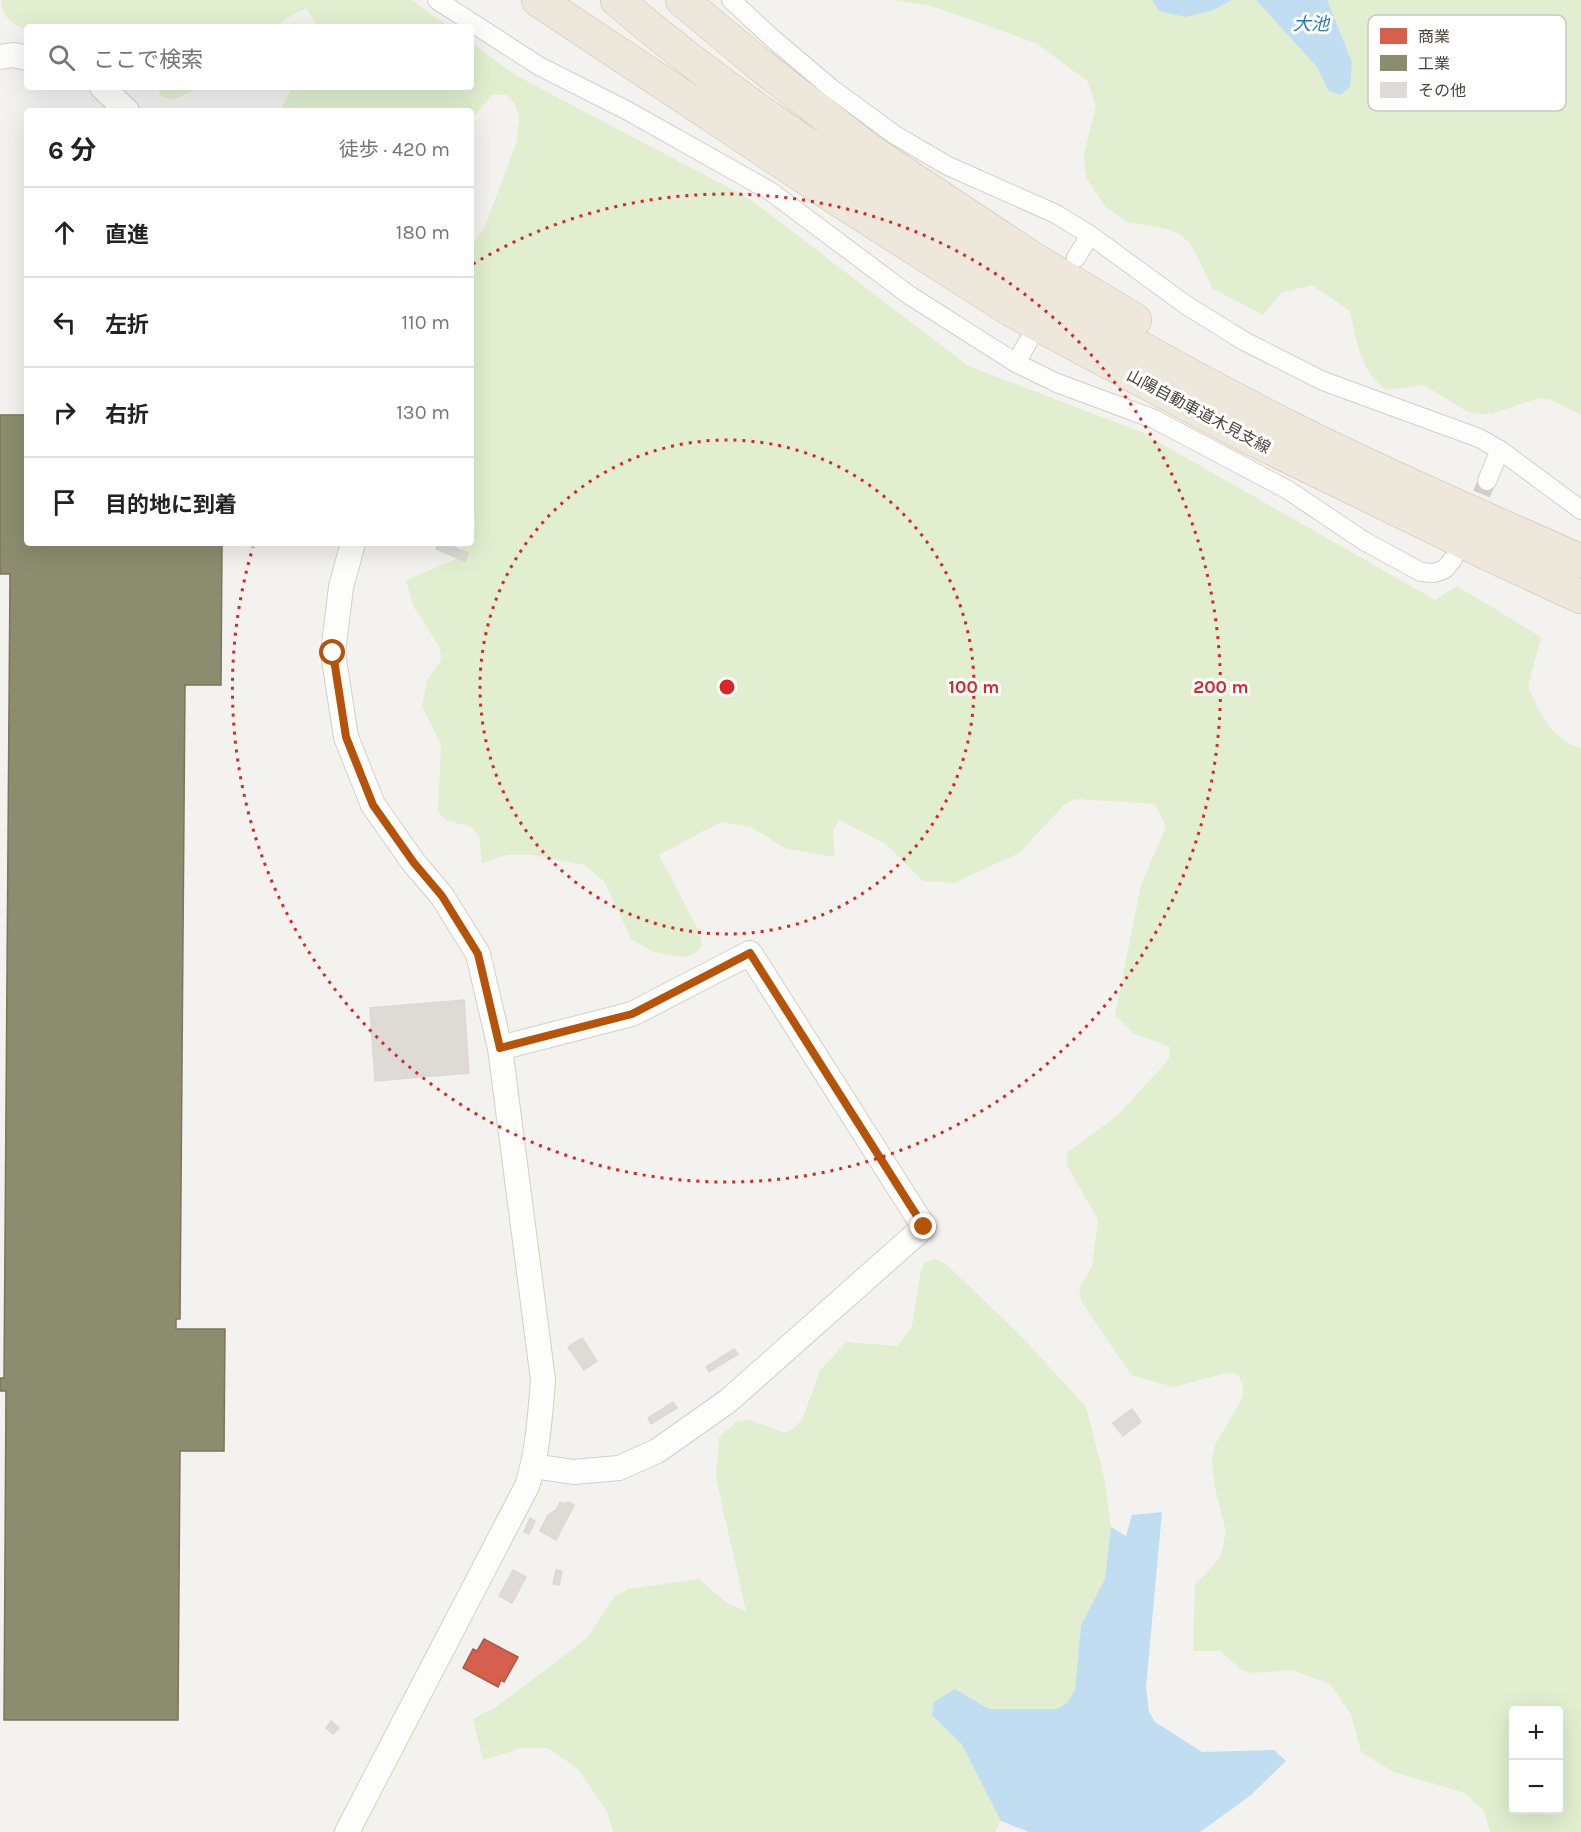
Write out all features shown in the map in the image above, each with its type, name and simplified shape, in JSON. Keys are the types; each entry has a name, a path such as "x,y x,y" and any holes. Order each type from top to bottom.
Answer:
{"highway":[{"path":"538,0 833,195"},
{"path":"570,0 833,195"},
{"path":"617,0 736,93 851,174 1029,286 1295,430 1581,561"},
{"path":"682,0 760,65 869,150 1029,255 1167,339 1304,415 1401,480"},
{"name":"山陽自動車道木見支線","path":"833,195 1011,309 1142,381 1258,443 1581,597"}],"street":[{"path":"437,0 539,66 627,111 770,191 909,295 995,352 1058,382 1154,419 1288,490 1364,541 1421,572 1434,573 1445,569 1453,559"},
{"path":"731,0 771,38 831,88 895,135 948,166 1056,214 1090,235 1186,305 1244,341 1323,381 1479,438 1500,450 1581,510"},
{"path":"0,57 13,55 24,57"},
{"path":"105,90 124,108"},
{"path":"1076,258 1090,235"},
{"path":"1016,363 1029,339"},
{"path":"1487,481 1500,450"},
{"path":"347,1832 527,1486 533,1466 543,1380 500,1048 478,954 442,896 414,863 373,805 346,737 333,653 341,586 352,546"},
{"path":"500,1048 632,1014 750,953 924,1227 728,1401 657,1451 619,1468 573,1472 533,1466"}],"green space":[{"path":"1,0 412,0 445,24 316,24 306,8 280,24 24,24 24,29 6,16"},
{"path":"893,0 1152,0 1160,11 1211,11 1232,0 1256,0 1317,67 1328,90 1352,62 1327,0 1581,0 1581,415 1551,400 1539,398 1491,414 1478,414 1466,411 1424,385 1386,390 1365,365 1357,344 1350,311 1312,285 1281,293 1263,315 1212,288 1189,242 1179,234 1167,229 1127,222 1106,207 1086,178 1084,153 1096,106 1087,81 1036,43 932,6"},
{"path":"474,45 517,76 750,199 968,366 1141,432 1435,600 1457,586 1541,637 1528,687 1542,716 1554,732 1570,744 1581,748 1581,1832 1490,1832 1484,1811 1465,1793 1394,1772 1361,1752 1351,1714 1330,1684 1292,1670 1252,1673 1240,1669 1221,1651 1193,1651 1195,1585 1220,1558 1226,1532 1214,1484 1212,1457 1216,1443 1242,1399 1243,1387 1238,1374 1225,1373 1174,1387 1131,1375 1081,1301 1079,1288 1092,1267 1098,1220 1067,1165 1067,1153 1117,1116 1169,1059 1170,1047 1133,1033 1115,1015 1141,885 1166,827 1155,804 1075,799 1063,806 1019,853 954,883 923,881 886,844 839,820 833,831 835,857 785,848 751,827 721,822 659,855 700,933 702,946 693,955 681,957 654,952 631,939 604,881 584,865 533,855 507,855 482,863 479,837 471,827 446,820 438,812 441,745 422,706 427,680 441,660 440,648 413,605 406,580 454,560 464,546 474,546 474,243 485,226 517,141 519,117 515,104 507,95 492,95 474,116 474,108 282,108 290,90 474,90"},
{"path":"158,90 194,90 173,100 161,96"},
{"path":"936,1259 947,1265 1021,1336 1086,1407 1104,1477 1111,1527 1105,1579 1081,1625 1075,1690 1068,1703 1057,1709 989,1709 955,1689 933,1715 962,1745 1001,1821 995,1832 613,1832 607,1811 578,1769 548,1748 522,1748 483,1760 473,1719 496,1707 587,1638 615,1596 628,1589 699,1579 727,1603 746,1611 716,1478 719,1437 738,1421 750,1420 785,1433 803,1418 820,1370 847,1342 897,1346 912,1327 924,1263"}],"water":[{"path":"1152,0 1232,0 1211,11 1185,17 1159,11"},
{"name":"大池","path":"1256,0 1327,0 1352,62 1350,87 1340,95 1328,90 1317,67"},
{"path":"1162,1512 1146,1687 1149,1712 1155,1722 1202,1752 1274,1750 1286,1761 1251,1795 1200,1832 1029,1832 1001,1821 962,1745 932,1715 934,1702 955,1689 989,1709 1057,1709 1067,1703 1075,1690 1081,1625 1105,1579 1111,1527 1126,1536 1132,1515"}],"building: 商業":[{"path":"484,1639 518,1657 504,1682 501,1680 498,1687 463,1668 473,1649 477,1651"}],"building: 工業":[{"path":"0,415 24,415 24,546 222,546 221,685 185,685 180,1319 176,1319 176,1329 225,1329 224,1451 180,1451 178,1720 4,1720 6,1391 0,1391 0,1378 4,1378 10,574 0,574"}],"building: その他":[{"path":"438,546 452,546 468,553 465,561 436,549"},
{"path":"464,1000 469,1073 375,1081 370,1008"},
{"path":"582,1338 597,1361 584,1370 568,1347"},
{"path":"734,1349 738,1354 709,1372 706,1367"},
{"path":"673,1402 677,1408 651,1424 648,1418"},
{"path":"1132,1409 1141,1422 1123,1436 1113,1423"},
{"path":"560,1502 574,1505 556,1540 540,1531 548,1515 556,1510"},
{"path":"530,1518 535,1521 529,1534 524,1532"},
{"path":"513,1570 526,1577 512,1603 499,1596"},
{"path":"556,1570 562,1571 559,1585 553,1584"},
{"path":"331,1721 339,1728 333,1734 326,1728"}],"tunnel":[{"path":"1471,519 1487,481"}],"route":[{"path":"333,653 346,737 373,805 414,863 442,896 478,954 500,1048 632,1014 750,953 924,1227"}]}
